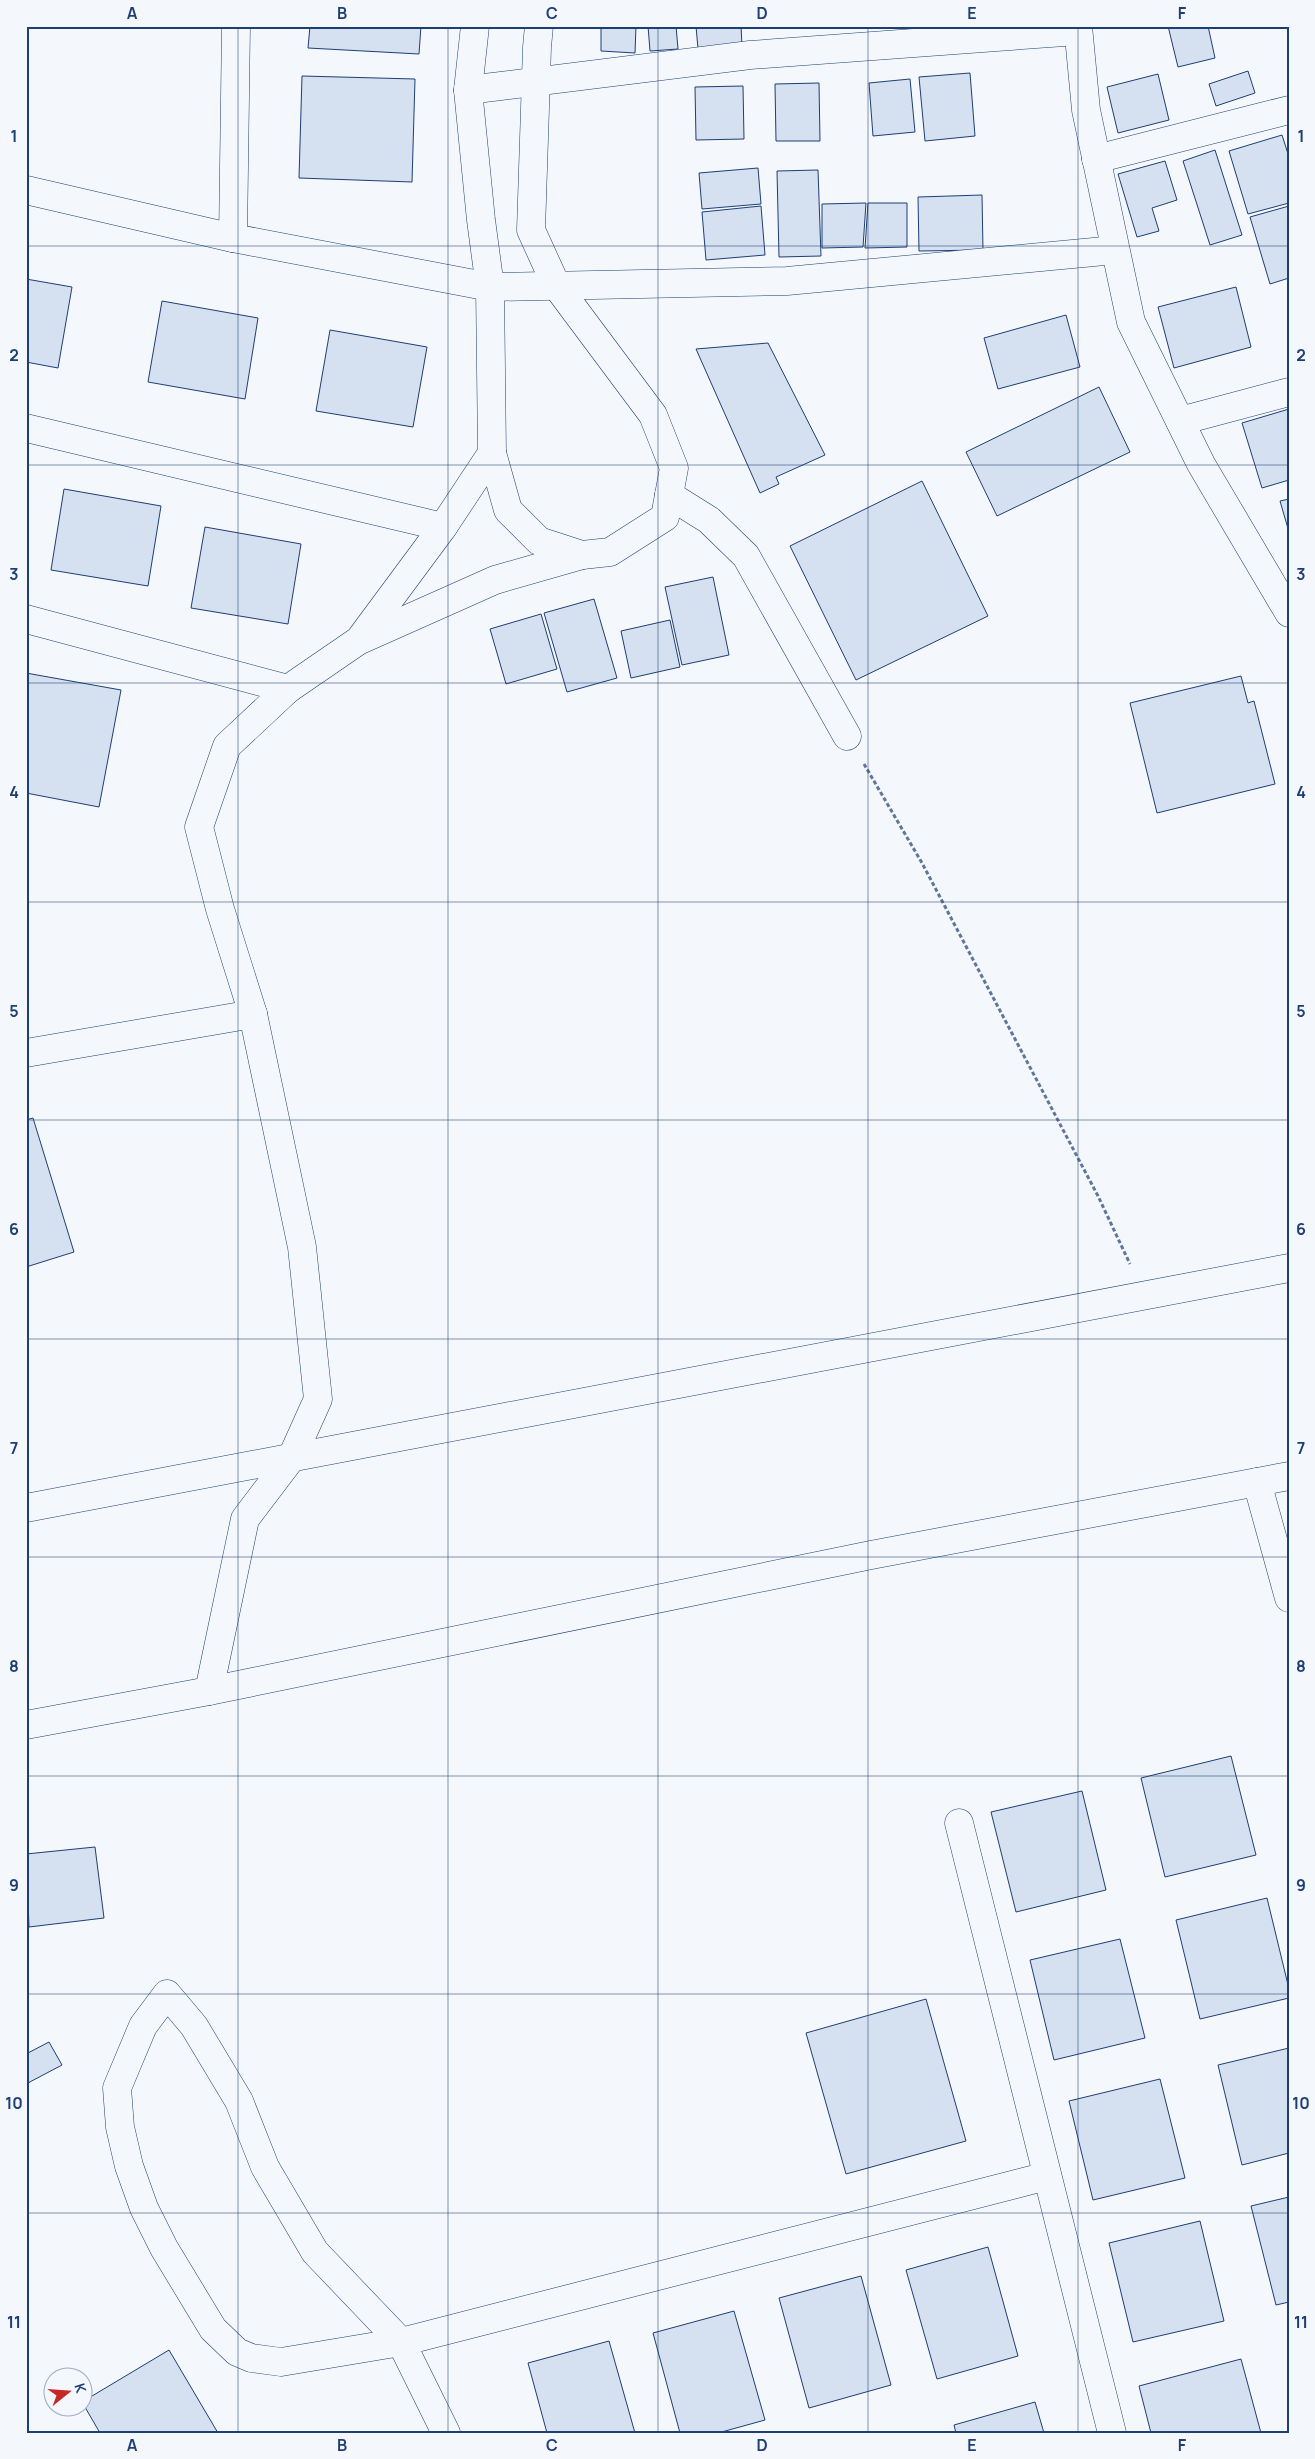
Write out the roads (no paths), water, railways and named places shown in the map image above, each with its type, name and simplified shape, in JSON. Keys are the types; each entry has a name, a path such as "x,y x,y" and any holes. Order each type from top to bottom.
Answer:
{"street":[{"path":"233,238 236,26"},
{"path":"475,26 468,90 480,220 490,287 492,453 508,510 539,541 582,555"},
{"path":"209,1691 245,1518 292,1458 318,1399 302,1246 253,1014 220,909 200,826 227,746 288,689 358,641 494,580 582,555 610,552 665,517 674,468 653,415 556,285 531,230 537,47 540,26"},
{"path":"468,90 750,55 1078,29 1086,110 1131,322 1201,464 1289,613"},
{"path":"1096,159 1289,110"},
{"path":"26,190 233,238 490,287 787,281 1115,250"},
{"path":"1180,421 1289,392"},
{"path":"26,428 443,527"},
{"path":"358,641 443,527 492,453"},
{"path":"669,495 709,520 746,556 847,736"},
{"path":"26,620 288,689"},
{"path":"26,1053 253,1014"},
{"path":"26,1508 1289,1268"},
{"path":"26,1725 209,1691 871,1555 1289,1476"},
{"path":"1257,1482 1289,1598"},
{"path":"959,1823 1112,2433"},
{"path":"446,2433 401,2342 315,2252 265,2167 239,2102 194,2026 167,1994 142,2026 118,2088 120,2127 129,2166 144,2208 164,2248 213,2330 237,2352 266,2361 281,2362 401,2342 1047,2176"}]}
